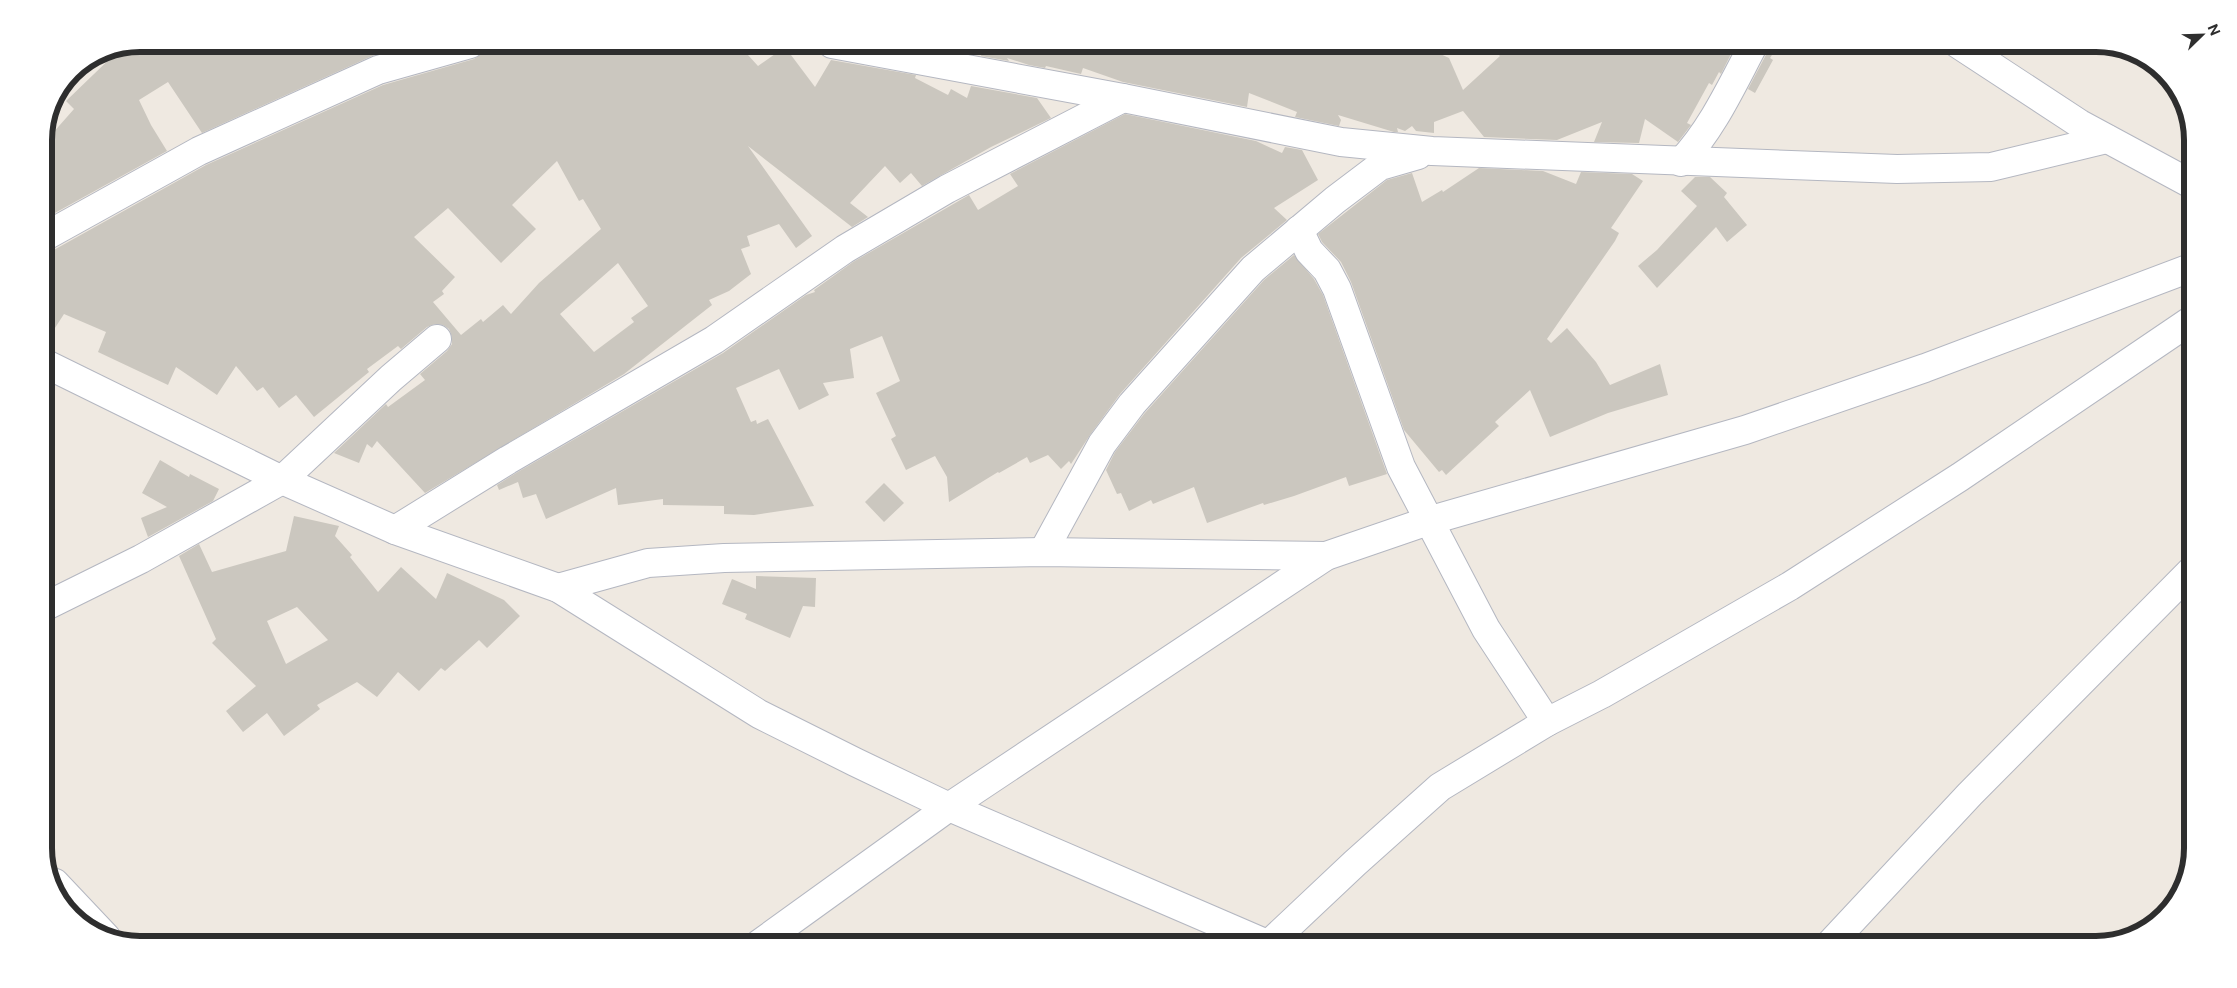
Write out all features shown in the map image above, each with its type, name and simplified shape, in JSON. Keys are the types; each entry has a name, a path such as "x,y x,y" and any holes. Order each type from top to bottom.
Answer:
{"street":[{"path":"53,232 199,151 378,70 442,52"},
{"path":"875,52 1123,98 1341,142 1432,151 1897,169 1991,167 2108,139"},
{"path":"1681,162 1703,136 1750,52"},
{"path":"1970,52 2080,124 2184,180"},
{"path":"395,530 508,460 714,340 845,249 947,189 1123,98"},
{"path":"1043,552 1102,444 1132,404 1253,269 1380,166 1432,151"},
{"path":"1299,230 1309,251 1327,270 1338,289 1401,467 1428,521 1486,629 1547,722"},
{"path":"769,936 949,807 1326,556 1428,521 1745,430 1925,368 2184,270"},
{"path":"1277,936 1440,787 1547,722 1602,694 1790,586 1960,477 2184,325"},
{"path":"53,603 140,560 282,480 437,339"},
{"path":"53,367 282,480 395,530 558,588 759,714 949,807 1226,936"},
{"path":"558,588 648,563 724,558 1043,552 1326,556"},
{"path":"1837,936 1970,794 2184,579"},
{"path":"68,897 87,917"}],"building":[{"path":"386,52 372,56 202,133 168,82 139,100 151,125 167,151 53,214 53,133 74,109 66,101 111,57 129,53"},
{"path":"482,52 745,52 758,66 778,52 789,52 815,87 831,60 916,75 915,78 948,95 951,89 967,98 971,86 1037,98 1051,118 991,147 922,186 911,173 900,183 885,166 850,203 868,217 852,227 748,146 812,236 796,248 779,224 747,236 750,246 741,249 751,274 729,291 709,300 712,305 624,374 425,493 377,441 372,448 367,444 359,463 334,453 386,404 388,407 425,380 420,374 447,351 452,344 449,329 443,325 435,324 427,327 401,349 398,346 367,369 369,372 314,417 296,395 279,408 263,387 257,391 236,366 217,395 176,367 168,385 98,352 106,332 64,314 53,331 53,250 206,165 383,85 474,59","holes":["557,161 579,201 583,199 601,229 539,283 511,314 503,305 483,322 481,319 461,335 433,302 444,294 442,291 455,277 414,237 448,208 501,263 536,229 512,205","618,263 648,306 631,318 634,322 594,352 560,314"]},
{"path":"982,52 1436,52 1449,58 1463,90 1500,56 1496,52 1732,52 1721,74 1719,72 1712,85 1709,83 1687,123 1691,125 1678,142 1645,119 1639,143 1594,142 1602,122 1557,140 1484,137 1463,111 1434,122 1434,133 1416,131 1412,126 1405,131 1397,128 1398,132 1394,132 1338,115 1341,120 1339,126 1295,117 1297,112 1249,93 1247,107 1123,82 1083,68 1081,74 1046,66 1045,68 1029,65 1007,58 1009,61 981,56"},
{"path":"1767,52 1774,52 1770,58 1773,60 1755,93 1748,89"},
{"path":"1125,114 1256,141 1282,153 1285,147 1302,150 1318,180 1274,208 1287,220 1241,258 1120,394 1071,464 1069,461 1061,469 1048,455 1030,463 1027,457 949,502 947,477 935,456 906,470 891,439 896,436 876,393 900,381 882,336 850,349 854,378 823,383 829,395 799,410 779,369 736,388 751,422 756,420 757,424 768,419 814,506 754,515 724,514 724,506 663,505 663,499 618,505 616,488 546,519 536,494 523,498 518,482 499,490 497,485 516,473 723,353 806,295 815,292 814,290 853,262 969,195 978,210 1018,186 1010,174"},
{"path":"1479,168 1543,171 1576,184 1581,172 1632,174 1643,181 1611,228 1619,233 1615,241 1547,339 1551,343 1567,328 1596,362 1610,385 1660,364 1668,395 1608,413 1550,437 1530,390 1495,422 1499,426 1446,475 1442,470 1439,472 1404,430 1351,282 1341,262 1322,242 1318,234 1387,180 1412,173 1422,202 1442,190 1443,192"},
{"path":"1695,177 1710,177 1727,193 1724,197 1747,225 1727,242 1716,227 1657,288 1638,266 1657,250 1697,206 1681,191"},
{"path":"1294,255 1314,279 1323,295 1387,474 1349,486 1346,477 1294,496 1264,505 1263,503 1207,523 1194,487 1153,504 1151,500 1129,511 1121,493 1117,494 1106,470 1115,452 1144,414 1264,280"},
{"path":"160,460 189,477 190,474 219,489 213,501 148,537 141,518 167,507 142,493"},
{"path":"884,483 904,503 884,522 865,502"},
{"path":"294,516 339,526 335,536 352,555 350,557 378,592 401,567 436,599 447,573 504,600 520,616 487,648 479,640 445,671 441,668 419,691 398,672 377,697 357,682 317,705 320,709 284,736 267,713 243,732 226,711 256,686 212,643 216,639 179,556 199,544 212,572 286,551","holes":["297,607 328,640 286,664 267,621"]},
{"path":"756,576 816,578 815,607 803,606 790,638 745,619 747,614 722,604 732,579 756,589"}]}
